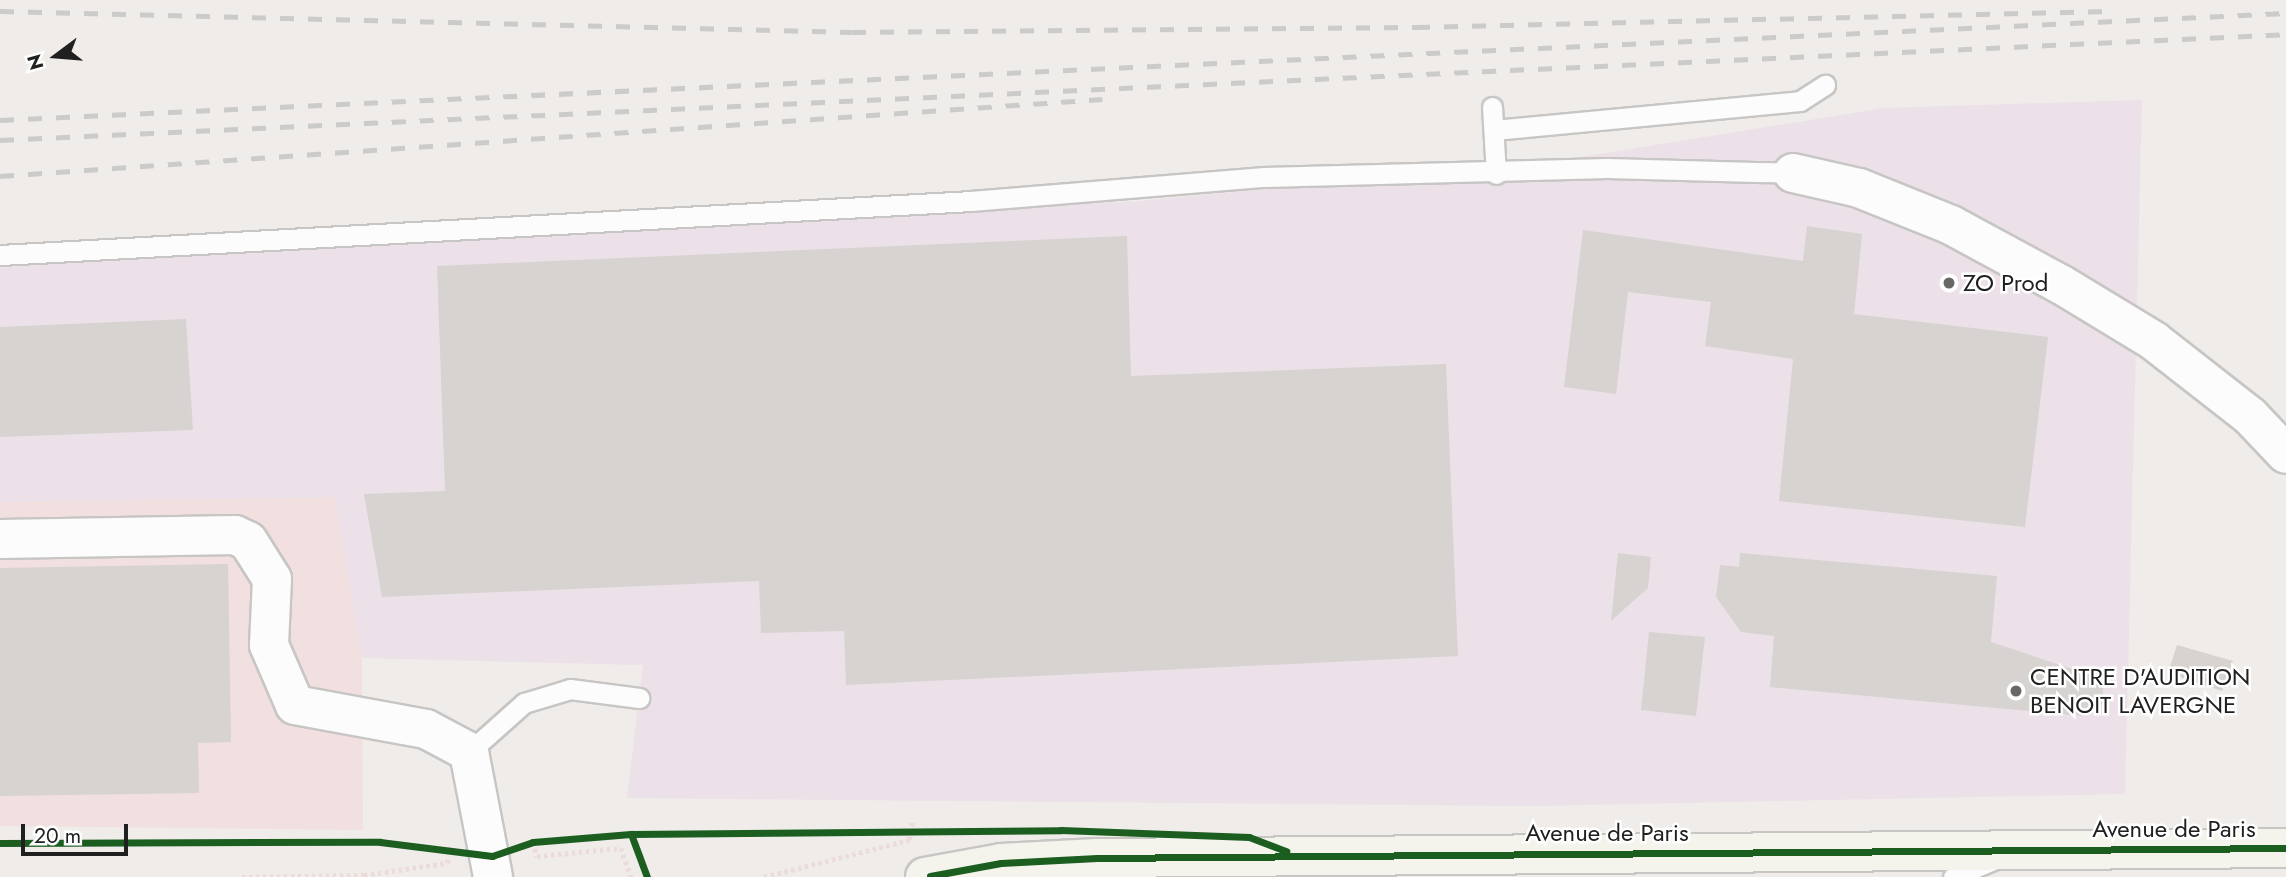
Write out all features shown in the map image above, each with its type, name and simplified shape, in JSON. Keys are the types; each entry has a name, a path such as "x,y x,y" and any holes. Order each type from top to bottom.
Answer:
{"main road":[{"name":"Avenue de Paris","path":"927,877 1001,863 1097,858 2019,848 2286,848"}],"street":[{"path":"1793,173 1859,188 1951,225 2062,285 2154,341 2250,416 2286,454"},
{"path":"0,539 234,535 248,541 272,579 269,645 295,705 426,729 469,752 494,877"}],"lane":[{"path":"1494,130 1800,102 1825,85"},
{"path":"1493,107 1496,174"},
{"path":"0,255 957,202 1264,177 1496,174 1607,168 1793,173"},
{"path":"469,752 524,704 570,689 639,698"},
{"path":"1953,877 2019,848"}],"path":[{"path":"764,877 877,851 909,840 912,820"},
{"path":"896,829 923,829"},
{"path":"545,841 533,842 537,856 621,848 631,877"},
{"path":"242,877 376,873 447,863 451,849 439,848"}],"shaded area":[{"path":"2142,100 2125,794 1535,806 627,798 643,665 362,658 335,497 0,502 0,268 438,236 1141,201 1575,158 1884,108"},
{"path":"335,497 362,658 363,830 0,826 0,502"}],"building":[{"path":"1807,226 1862,234 1854,314 2048,337 2025,527 1779,501 1793,359 1705,346 1711,302 1628,292 1616,394 1564,387 1583,230 1803,261"},
{"path":"1127,236 1131,376 1446,364 1458,656 846,685 844,631 761,633 759,581 382,597 364,494 445,491 437,266"},
{"path":"186,319 193,430 0,437 0,327"},
{"path":"1618,553 1651,557 1648,588 1611,621"},
{"path":"1740,553 1997,576 1991,642 2090,675 2103,686 2103,704 2083,716 1770,687 1774,636 1741,632 1716,597 1720,565 1739,567"},
{"path":"228,564 231,742 198,743 199,793 0,796 0,568"},
{"path":"1649,632 1705,637 1696,716 1641,710"},
{"path":"2177,645 2233,661 2222,691 2168,673"}],"railway":[{"path":"0,11 852,32 1416,27 2111,11"},
{"path":"0,120 2286,13"},
{"path":"0,140 2286,34"},
{"path":"0,176 1102,99"}],"cycle path":[{"path":"631,834 1061,830 1249,837 1286,851"},
{"path":"0,843 380,842 492,856 533,842 631,834 647,877"},
{"path":"930,876 1001,863 1097,858 2286,848"}],"place":[{"name":"ZO Prod","path":"1949,283"},
{"name":"CENTRE D'AUDITION BENOIT LAVERGNE","path":"2016,691"}]}
